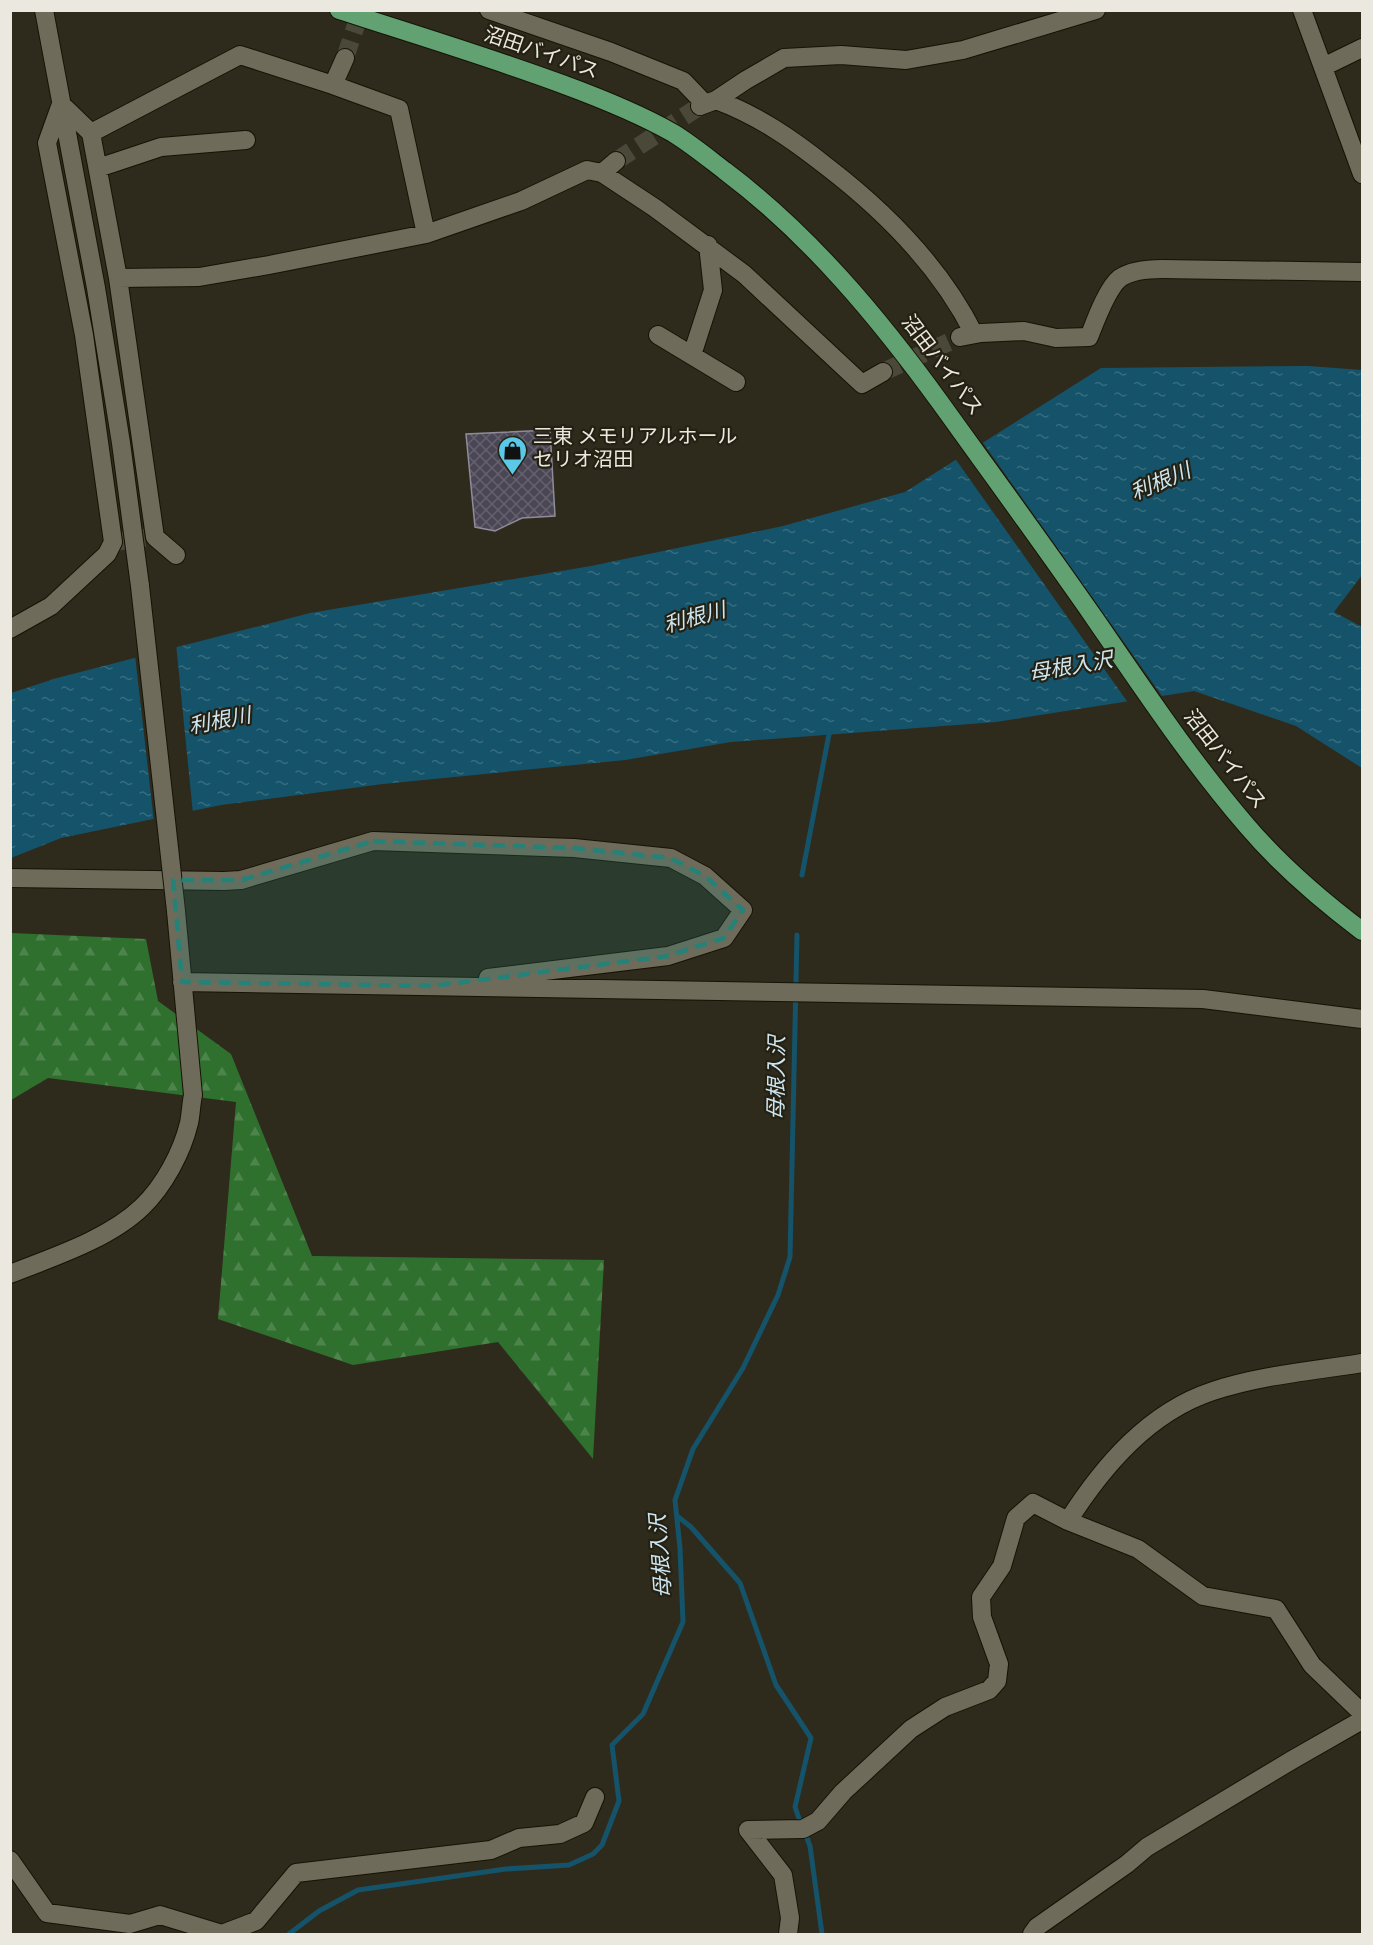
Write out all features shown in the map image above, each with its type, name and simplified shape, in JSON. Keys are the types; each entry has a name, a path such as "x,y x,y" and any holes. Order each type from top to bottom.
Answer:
{"highway":[{"name":"沼田バイパス","path":"339,10 522,69 603,99 674,134 778,214 879,321 915,367 1051,555 1186,751 1214,786 1276,858 1362,932"}],"street":[{"path":"10,1274 110,1230 142,1207 164,1180 179,1151 189,1123 192,1095 176,911 140,586 121,443 96,288 44,10"},
{"path":"1302,10 1362,174"},
{"path":"496,12 611,52 683,81 707,103 744,110 802,147 853,187 906,236 963,312 967,336 1024,331 1056,338 1089,337 1102,304 1119,279 1141,270 1162,268 1362,272"},
{"path":"707,103 784,58 841,55 906,60 963,50 1088,12"},
{"path":"1323,67 1362,48"},
{"path":"91,133 240,55 333,85 399,110 426,234"},
{"path":"333,85 345,58"},
{"path":"61,104 91,133 118,278 150,538 176,555"},
{"path":"10,629 51,606 107,554 113,542 84,335 47,143 61,104"},
{"path":"98,168 161,147 246,140"},
{"path":"602,173 616,160"},
{"path":"118,278 199,277 270,266 426,234 521,201 587,170 602,173 708,245 744,274 862,384 883,372"},
{"path":"692,355 713,290 708,245"},
{"path":"658,334 736,382"},
{"path":"10,878 232,880 373,841 574,848 671,858 705,876 743,910 724,938 668,956 433,986"},
{"path":"182,982 1203,999 1362,1019"},
{"path":"1068,1521 1088,1490 1140,1432 1175,1408 1212,1391 1241,1384 1362,1363"},
{"path":"788,1935 790,1918 783,1875 748,1830 803,1829 818,1821 843,1792 910,1729 945,1707 989,1690 997,1681 999,1664 982,1617 981,1597 1002,1566 1016,1518 1033,1503 1068,1521 1138,1549 1203,1596 1276,1610 1312,1665 1362,1713"},
{"path":"1032,1935 1037,1927 1127,1864 1147,1847 1362,1720"},
{"path":"11,1862 47,1913 130,1924 160,1915 222,1934 256,1921 296,1873 491,1850 519,1838 560,1834 584,1823 595,1797"}],"highlighted area":[{"path":"373,841 574,848 671,858 705,876 743,910 724,938 668,956 433,986 182,982 173,880 241,880"}],"green space":[{"path":"11,933 146,939 158,1001 231,1054 312,1256 604,1260 593,1459 498,1342 353,1365 218,1319 236,1102 48,1078 11,1100"}],"water":[{"name":"利根川","path":"1308,366 1362,370 1362,575 1334,612 1362,627 1362,768 1296,726 1194,691 996,722 731,742 625,760 383,784 221,805 61,838 11,858 11,693 57,678 310,613 591,566 783,526 905,492 1101,368"}],"pier":[{"path":"981,440 1164,699 1129,704 954,457"},
{"path":"176,644 193,814 154,822 135,655"}],"building":[{"name":"三東 メモリアルホール セリオ沼田","path":"550,430 555,516 522,518 495,531 475,527 466,434"}],"waterway":[{"name":"母根入沢","path":"802,875 830,729"},
{"name":"母根入沢","path":"289,1934 319,1911 358,1890 506,1869 569,1865 593,1854 602,1845 619,1801 612,1745 643,1714 683,1622 680,1548 675,1500 693,1449 743,1368 778,1295 790,1257 797,935"},
{"path":"677,1516 691,1527 740,1583 776,1685 811,1738 795,1807 801,1824"},
{"path":"805,1833 810,1846 822,1934"}],"tunnel":[{"path":"345,58 361,10"},
{"path":"616,161 700,106"},
{"path":"883,372 960,337"},
{"path":"114,542 145,538"}],"place":[{"name":"三東 メモリアルホール セリオ沼田","path":"512,476"}]}
